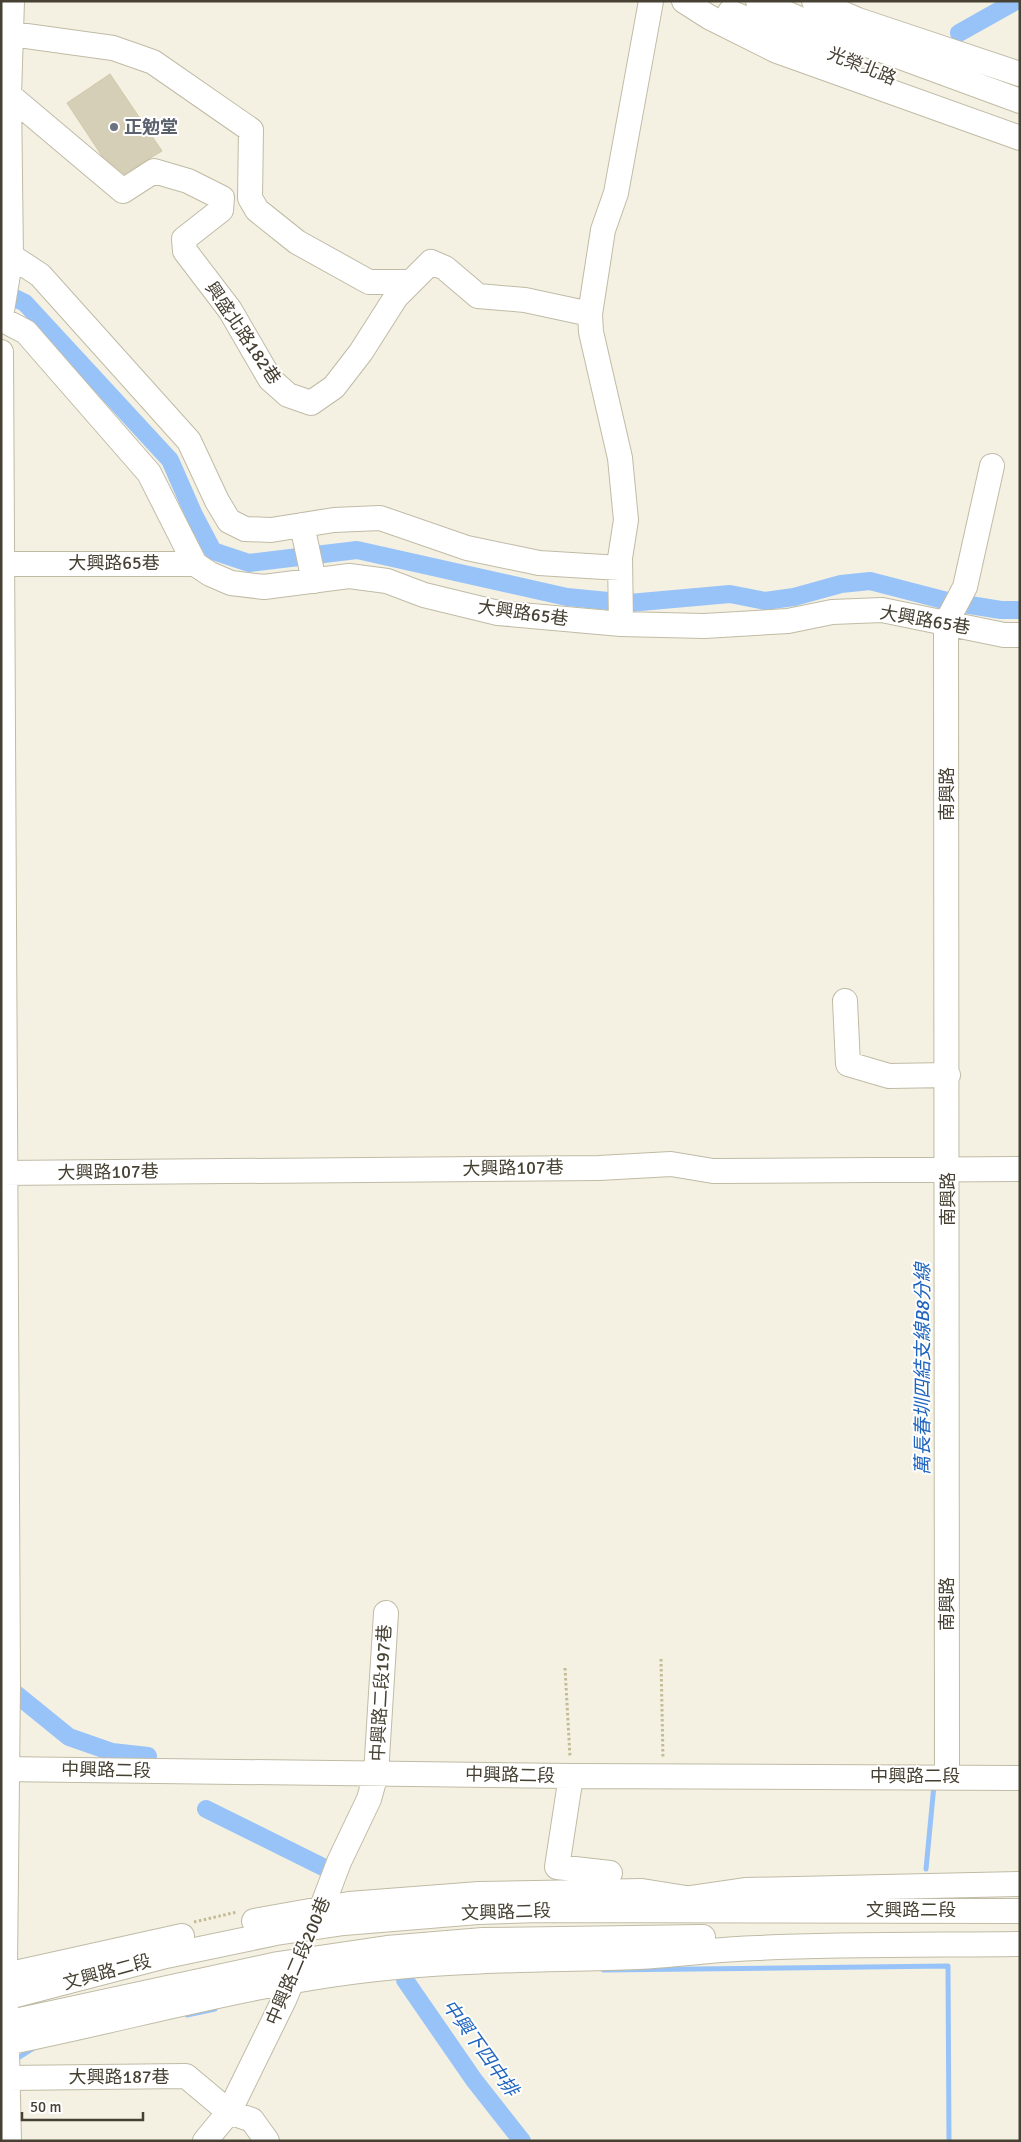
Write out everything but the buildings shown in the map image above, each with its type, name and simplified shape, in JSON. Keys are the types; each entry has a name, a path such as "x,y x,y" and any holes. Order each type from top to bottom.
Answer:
{"street":[{"path":"621,619 620,574 626,520 620,458 591,332 590,314 602,230 616,193 651,1"},
{"path":"684,1 709,17 776,51 1020,138"},
{"name":"光榮北路","path":"708,1 876,73 1020,122"},
{"name":"光榮北路","path":"758,1 816,26 1020,101"},
{"path":"814,1 862,10 1020,74"},
{"path":"195,564 149,473 26,332 1,318 11,256 9,95 12,16 153,62 251,130 250,198 257,210 298,242 368,282 411,282"},
{"name":"興盛北路182巷","path":"9,95 123,191 154,171 188,181 222,198 221,210 184,239 186,251 230,310 270,378 288,395 311,403 334,387 361,352 396,296 431,262 445,268 478,296 525,300 590,314"},
{"path":"11,256 40,275 189,441 217,501 229,521 245,529 253,530 334,520 380,518 467,548 539,563 620,574"},
{"path":"1,352 3,2034 7,2078 8,2141"},
{"path":"946,623 965,588 992,466"},
{"path":"302,525 314,582"},
{"name":"大興路65巷","path":"2,564 195,564 210,574 231,583 264,587 349,576 387,581 424,594 498,613 621,619 704,626 788,621 832,612 882,610 1004,635 1020,635"},
{"name":"南興路","path":"946,623 948,1075 947,1776"},
{"path":"845,1001 848,1064 889,1076 948,1075"},
{"name":"大興路107巷","path":"3,1173 599,1168 672,1164 713,1171 1020,1169"},
{"name":"中興路二段197巷","path":"376,1774 386,1613"},
{"name":"中興路二段","path":"4,1769 571,1776 947,1776 1020,1778"},
{"name":"中興路二段200巷","path":"205,2141 229,2112 284,2000 339,1862 369,1799 376,1774"},
{"path":"571,1776 556,1867 610,1873"},
{"path":"610,1910 745,1890 1020,1884"},
{"name":"文興路二段","path":"3,1988 276,1933 349,1904 479,1894 559,1891 642,1891 686,1898 1020,1897"},
{"name":"文興路二段","path":"317,1918 478,1912 610,1910 1020,1910"},
{"name":"文興路二段","path":"3,2034 56,2034 387,1948 483,1940 593,1940 1020,1929"},
{"path":"669,1955 736,1936"},
{"path":"593,1940 669,1955 765,1959 1020,1957"},
{"name":"文興路二段","path":"296,1971 669,1955 755,1948 1020,1944"},
{"name":"大興路187巷","path":"7,2078 186,2076 229,2112 252,2120 267,2141"}],"path":[{"path":"661,1659 663,1776"},
{"path":"566,1668 571,1776"}],"waterway":[{"path":"959,33 1016,1"},
{"path":"1,291 25,303 170,460 194,515 213,551 249,563 357,550 567,597 629,603 730,594 765,601 794,597 841,584 870,581 951,602 1001,610 1020,610"},
{"name":"中興下四中排","path":"16,1694 69,1737 112,1752 148,1756"},
{"name":"萬長春圳四結支線B8分線","path":"926,1869 934,1785"},
{"name":"中興下四中排","path":"206,1809 329,1870"},
{"path":"603,1970 948,1966 949,2141"},
{"name":"中興下四中排","path":"405,1980 474,2080 522,2141"},
{"path":"187,2015 215,2009"},
{"path":"18,2058 34,2048"}],"place":[{"name":"正勉堂","path":"114,127"}]}
